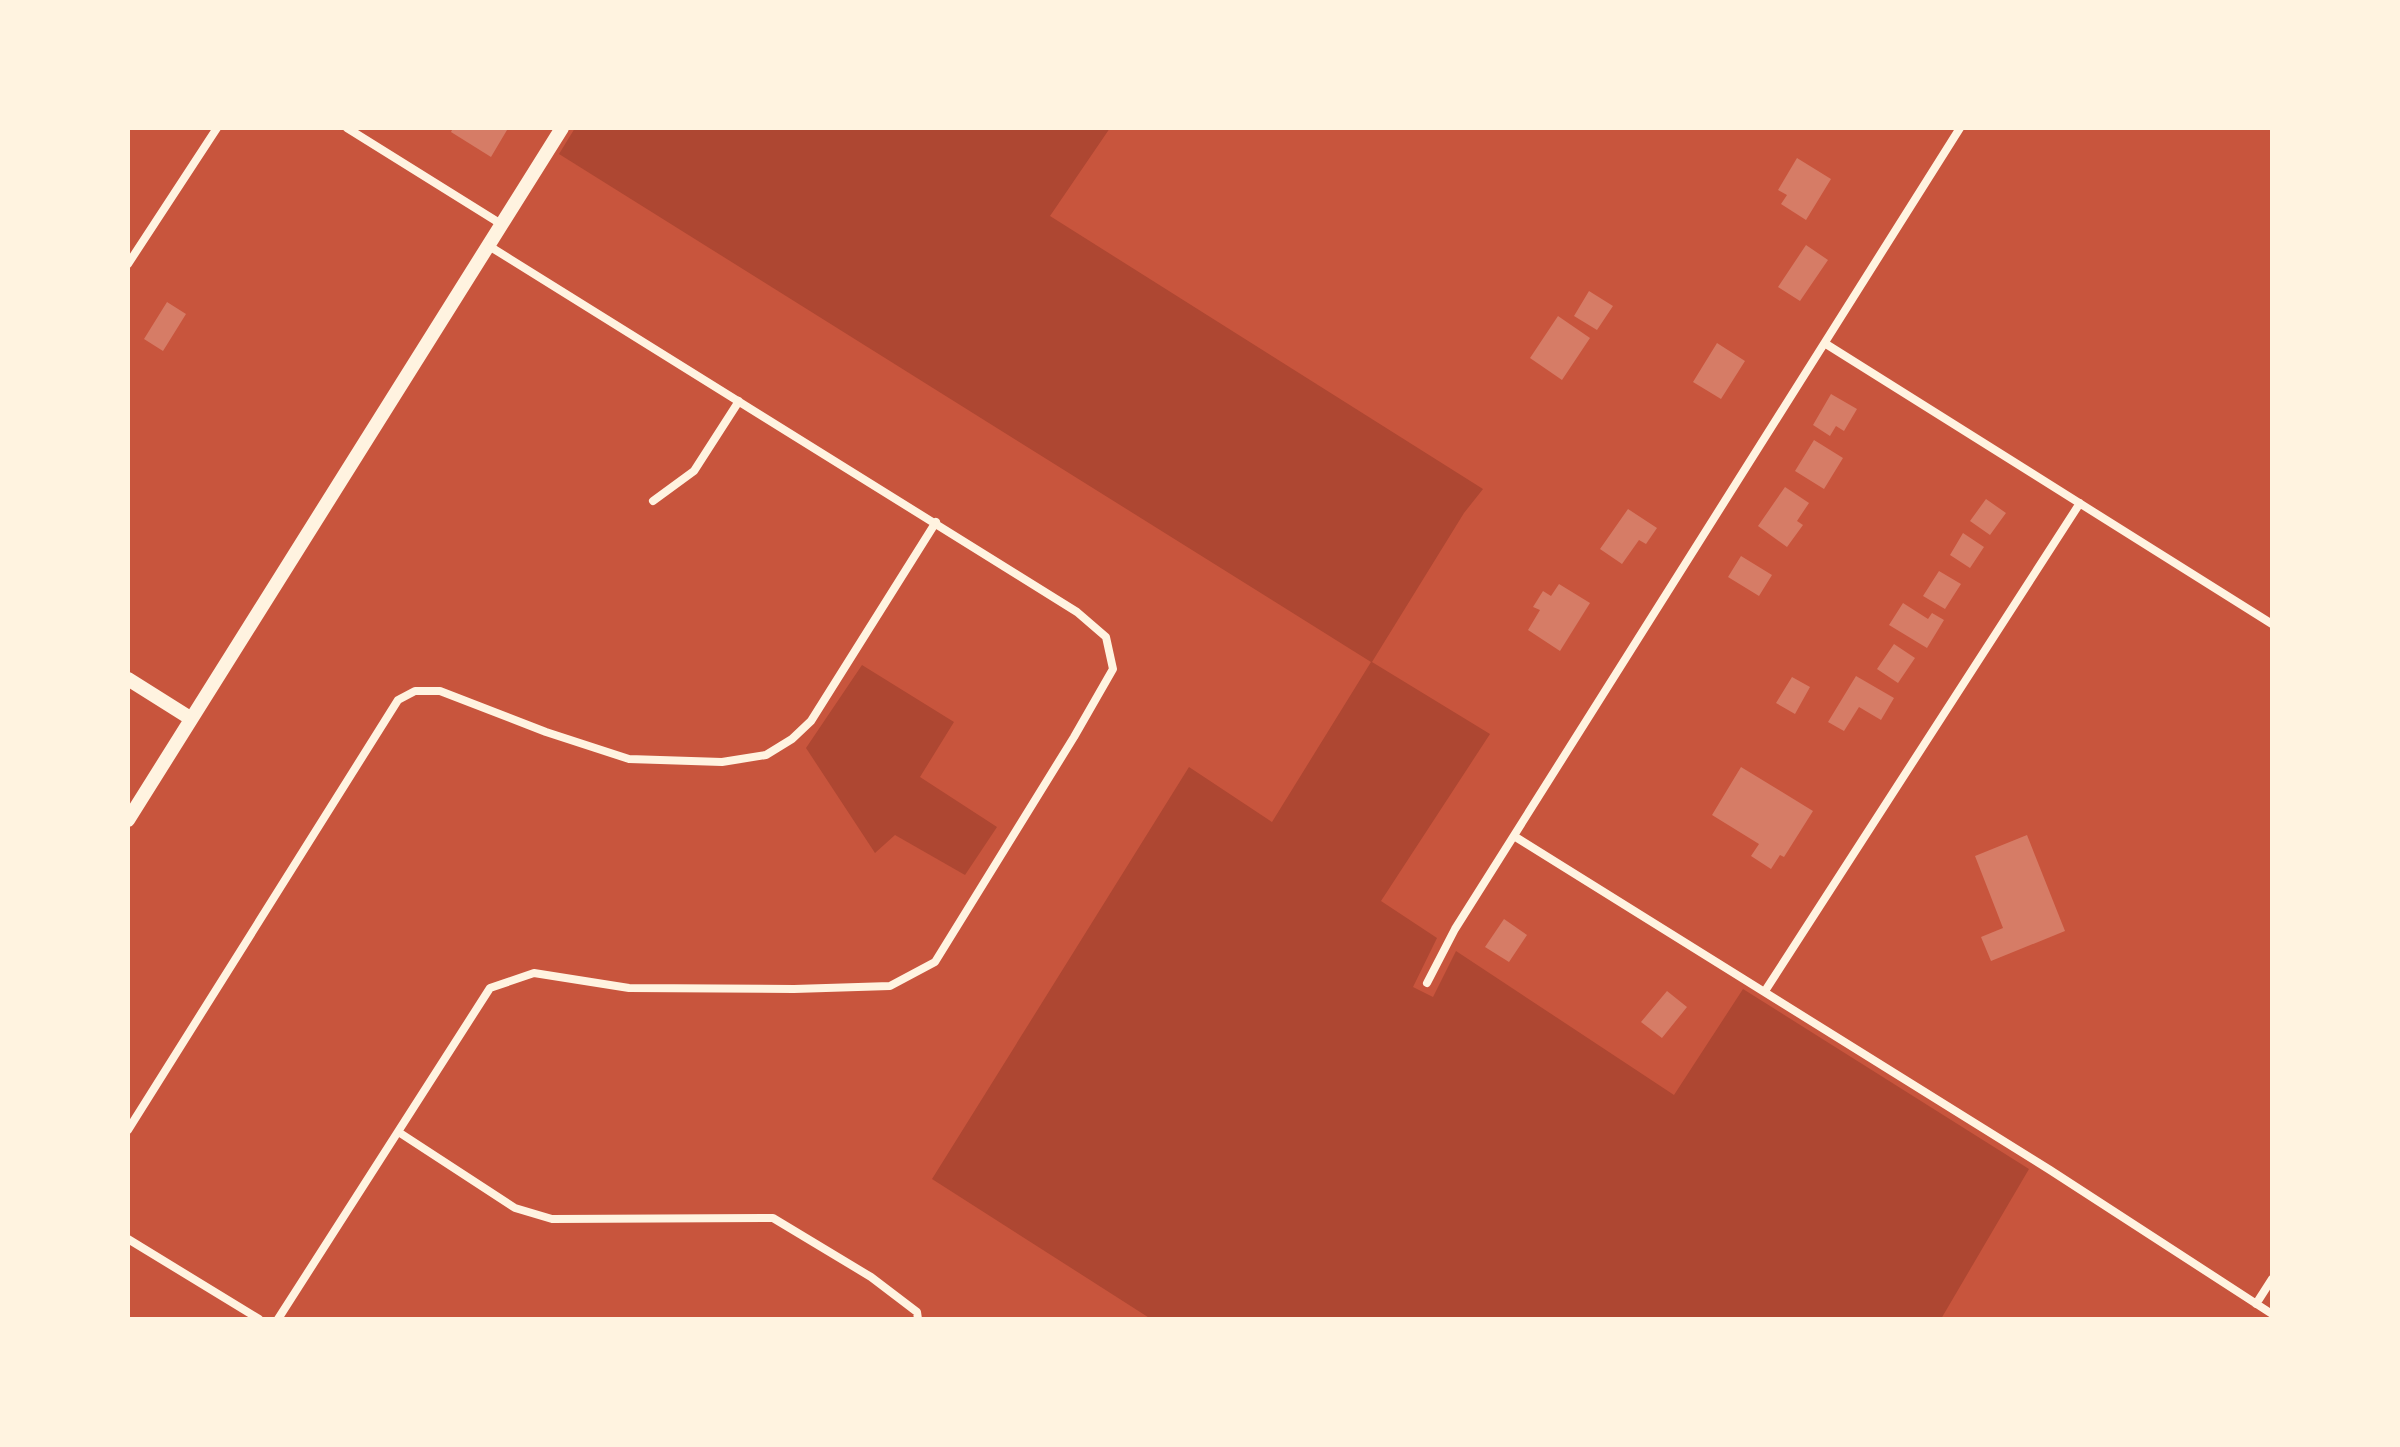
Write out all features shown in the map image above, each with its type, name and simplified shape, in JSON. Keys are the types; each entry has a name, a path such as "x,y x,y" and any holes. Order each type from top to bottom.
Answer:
{"street":[{"path":"128,264 217,128"},
{"path":"347,128 501,224"},
{"path":"128,820 562,128"},
{"path":"1427,983 1455,929 1960,128"},
{"path":"278,1319 400,1133 490,988 534,973 629,988 890,986 935,962 1113,669 1106,637 1077,612 489,246"},
{"path":"1826,344 2272,624"},
{"path":"653,501 694,471 739,401"},
{"path":"1765,991 2080,503"},
{"path":"128,1130 398,700 415,691 440,691 546,732 629,759 722,762 766,755 792,739 811,721 936,522"},
{"path":"128,679 190,718"},
{"path":"1514,836 2050,1170 2272,1314"},
{"path":"400,1133 515,1208 552,1219 773,1218 871,1277 917,1312 918,1319"},
{"path":"128,1239 259,1319"},
{"path":"2256,1304 2272,1279"}],"shaded area":[{"path":"575,128 1110,128 1050,216 1483,489 1464,513 1372,662 1490,734 1381,901 1437,938 1413,987 1433,997 1456,951 1674,1095 1743,989 2029,1169 1941,1319 1151,1319 932,1179 1189,767 1272,822 1371,662 559,154"},
{"path":"862,665 954,722 920,777 997,827 965,875 895,835 875,853 806,748"}],"building":[{"path":"453,128 507,130 491,157 451,132"},
{"path":"1797,158 1831,179 1806,220 1781,204 1787,195 1778,190"},
{"path":"1806,245 1828,260 1800,301 1778,287"},
{"path":"1589,291 1613,306 1597,330 1574,316"},
{"path":"167,302 186,314 163,351 144,339"},
{"path":"1558,316 1590,338 1562,380 1530,358"},
{"path":"1717,343 1745,361 1721,399 1693,382"},
{"path":"1831,394 1857,409 1844,431 1836,426 1830,436 1813,425"},
{"path":"1814,440 1843,458 1824,489 1795,471"},
{"path":"1785,487 1809,503 1797,521 1803,525 1787,547 1758,526"},
{"path":"1986,499 2006,513 1990,535 1970,521"},
{"path":"1628,509 1657,528 1646,544 1639,540 1622,564 1600,549"},
{"path":"1963,533 1984,547 1970,568 1950,555"},
{"path":"1741,556 1772,575 1759,596 1728,577"},
{"path":"1939,571 1961,584 1945,609 1923,596"},
{"path":"1559,584 1590,603 1560,651 1528,630 1540,610 1533,607 1543,591 1551,596"},
{"path":"1903,603 1928,619 1932,613 1944,620 1927,648 1889,625"},
{"path":"1894,644 1915,658 1898,683 1877,669"},
{"path":"1856,676 1894,698 1881,720 1859,707 1844,731 1828,722"},
{"path":"1792,677 1810,687 1795,714 1776,703"},
{"path":"1741,767 1813,811 1784,857 1780,855 1771,869 1751,856 1759,844 1712,815"},
{"path":"2027,835 2065,931 1991,961 1981,937 2003,928 1975,856"},
{"path":"1504,919 1527,935 1509,962 1485,947"},
{"path":"1667,991 1687,1007 1662,1038 1641,1022"}]}
